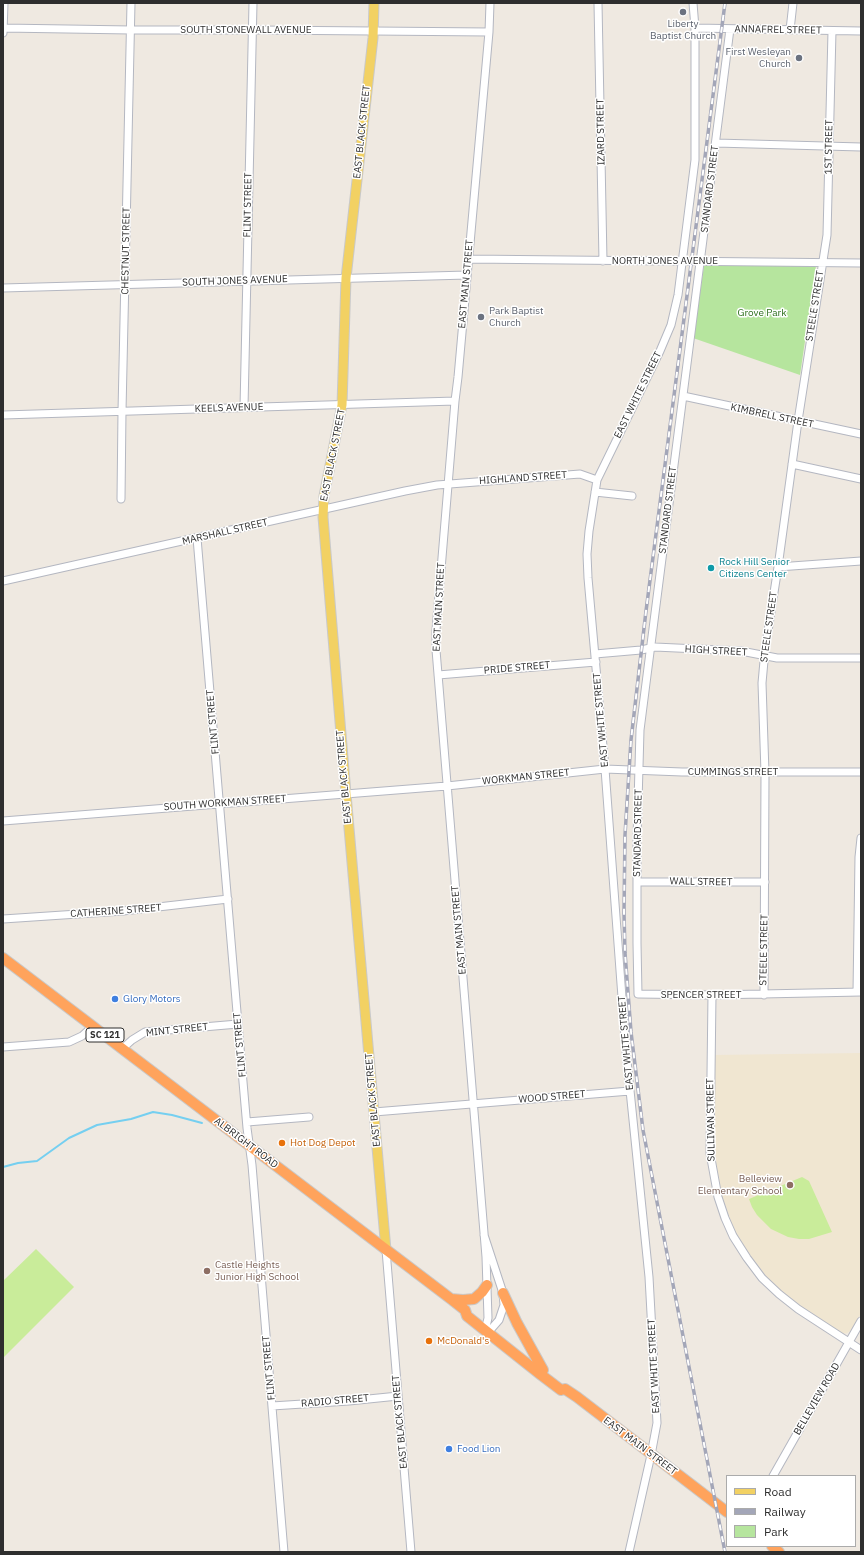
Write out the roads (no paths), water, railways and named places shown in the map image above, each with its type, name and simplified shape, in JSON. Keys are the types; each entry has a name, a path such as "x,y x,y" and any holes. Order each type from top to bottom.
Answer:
{"highway":[{"name":"ALBRIGHT ROAD","path":"3,958 451,1299 465,1310 467,1316 488,1327"},
{"path":"451,1299 474,1299 487,1285"},
{"path":"503,1293 516,1323 543,1370"},
{"name":"EAST MAIN STREET","path":"488,1327 561,1390 565,1390 577,1397 726,1511"},
{"name":"EAST MAIN STREET","path":"517,1352 564,1386 565,1390"}],"main road":[{"name":"EAST BLACK STREET","path":"374,3 373,31 346,278 342,405 323,510 386,1250"}],"street":[{"path":"3,33 4,3"},
{"name":"CHESTNUT STREET","path":"121,498 131,3"},
{"name":"FLINT STREET","path":"244,407 253,3"},
{"name":"EAST MAIN STREET","path":"488,1327 484,1235 438,675 436,630 455,401 490,32 490,3"},
{"name":"IZARD STREET","path":"598,3 603,261"},
{"name":"EAST WHITE STREET","path":"629,1552 657,1423 650,1277 630,1090 606,769 588,578 588,554 589,530 597,480 660,352 671,325 678,295 695,160 695,28 693,3"},
{"path":"790,30 793,3"},
{"name":"SOUTH STONEWALL AVENUE","path":"3,28 490,32"},
{"name":"ANNAFREL STREET","path":"695,28 861,31"},
{"name":"STANDARD STREET","path":"638,994 637,882 640,730 730,29"},
{"name":"1ST STREET","path":"822,262 827,235 832,31"},
{"path":"716,143 861,147"},
{"name":"NORTH JONES AVENUE","path":"469,258 603,261 700,260 861,263"},
{"name":"STEELE STREET","path":"764,995 765,773 762,683 764,655 822,262"},
{"name":"SOUTH JONES AVENUE","path":"3,288 467,275"},
{"name":"KIMBRELL STREET","path":"682,396 861,434"},
{"name":"KEELS AVENUE","path":"3,415 455,401"},
{"path":"792,464 861,479"},
{"name":"HIGHLAND STREET","path":"448,484 580,474 597,480"},
{"name":"MARSHALL STREET","path":"3,580 405,491 448,484"},
{"path":"595,492 632,496"},
{"name":"FLINT STREET","path":"197,538 284,1552"},
{"path":"778,567 861,561"},
{"name":"HIGH STREET","path":"595,654 654,648 741,651 777,658 861,658"},
{"name":"PRIDE STREET","path":"438,675 596,662"},
{"name":"CUMMINGS STREET","path":"606,769 765,773 861,772"},
{"name":"WORKMAN STREET","path":"447,786 606,769"},
{"name":"SOUTH WORKMAN STREET","path":"3,821 447,786"},
{"path":"859,992 859,857 861,838"},
{"name":"WALL STREET","path":"637,882 765,882"},
{"name":"CATHERINE STREET","path":"3,919 124,911 228,899"},
{"name":"SPENCER STREET","path":"638,994 764,995 859,992"},
{"name":"SULLIVAN STREET","path":"712,995 710,1153 718,1197 725,1218 733,1236 762,1278 798,1309 861,1350"},
{"name":"MINT STREET","path":"122,1049 132,1040 145,1032 238,1024"},
{"path":"3,1047 69,1042 82,1036 93,1026"},
{"name":"WOOD STREET","path":"374,1112 630,1090"},
{"path":"246,1122 309,1117"},
{"name":"EAST MAIN STREET","path":"484,1235 503,1293 503,1312 499,1320 488,1327"},
{"name":"EAST BLACK STREET","path":"386,1250 411,1552"},
{"name":"BELLEVIEW ROAD","path":"774,1475 861,1321"},
{"name":"RADIO STREET","path":"272,1406 398,1396"}],"waterway":[{"path":"3,1167 18,1163 37,1161 69,1138 97,1125 131,1119 153,1112 172,1115 202,1123"}],"railway":[{"path":"725,3 646,611 631,740 625,835 624,913 625,953 631,1032 643,1130 725,1552"}],"place":[{"name":"Liberty Baptist Church","path":"683,12"},
{"name":"First Wesleyan Church","path":"799,58"},
{"name":"Park Baptist Church","path":"481,317"},
{"name":"Rock Hill Senior Citizens Center","path":"711,568"},
{"name":"Glory Motors","path":"115,999"},
{"name":"Hot Dog Depot","path":"282,1143"},
{"name":"Belleview Elementary School","path":"790,1185"},
{"name":"Castle Heights Junior High School","path":"207,1271"},
{"name":"McDonald's","path":"429,1341"},
{"name":"Food Lion","path":"449,1449"}],"park label":[{"name":"Grove Park","path":"762,313"}]}
